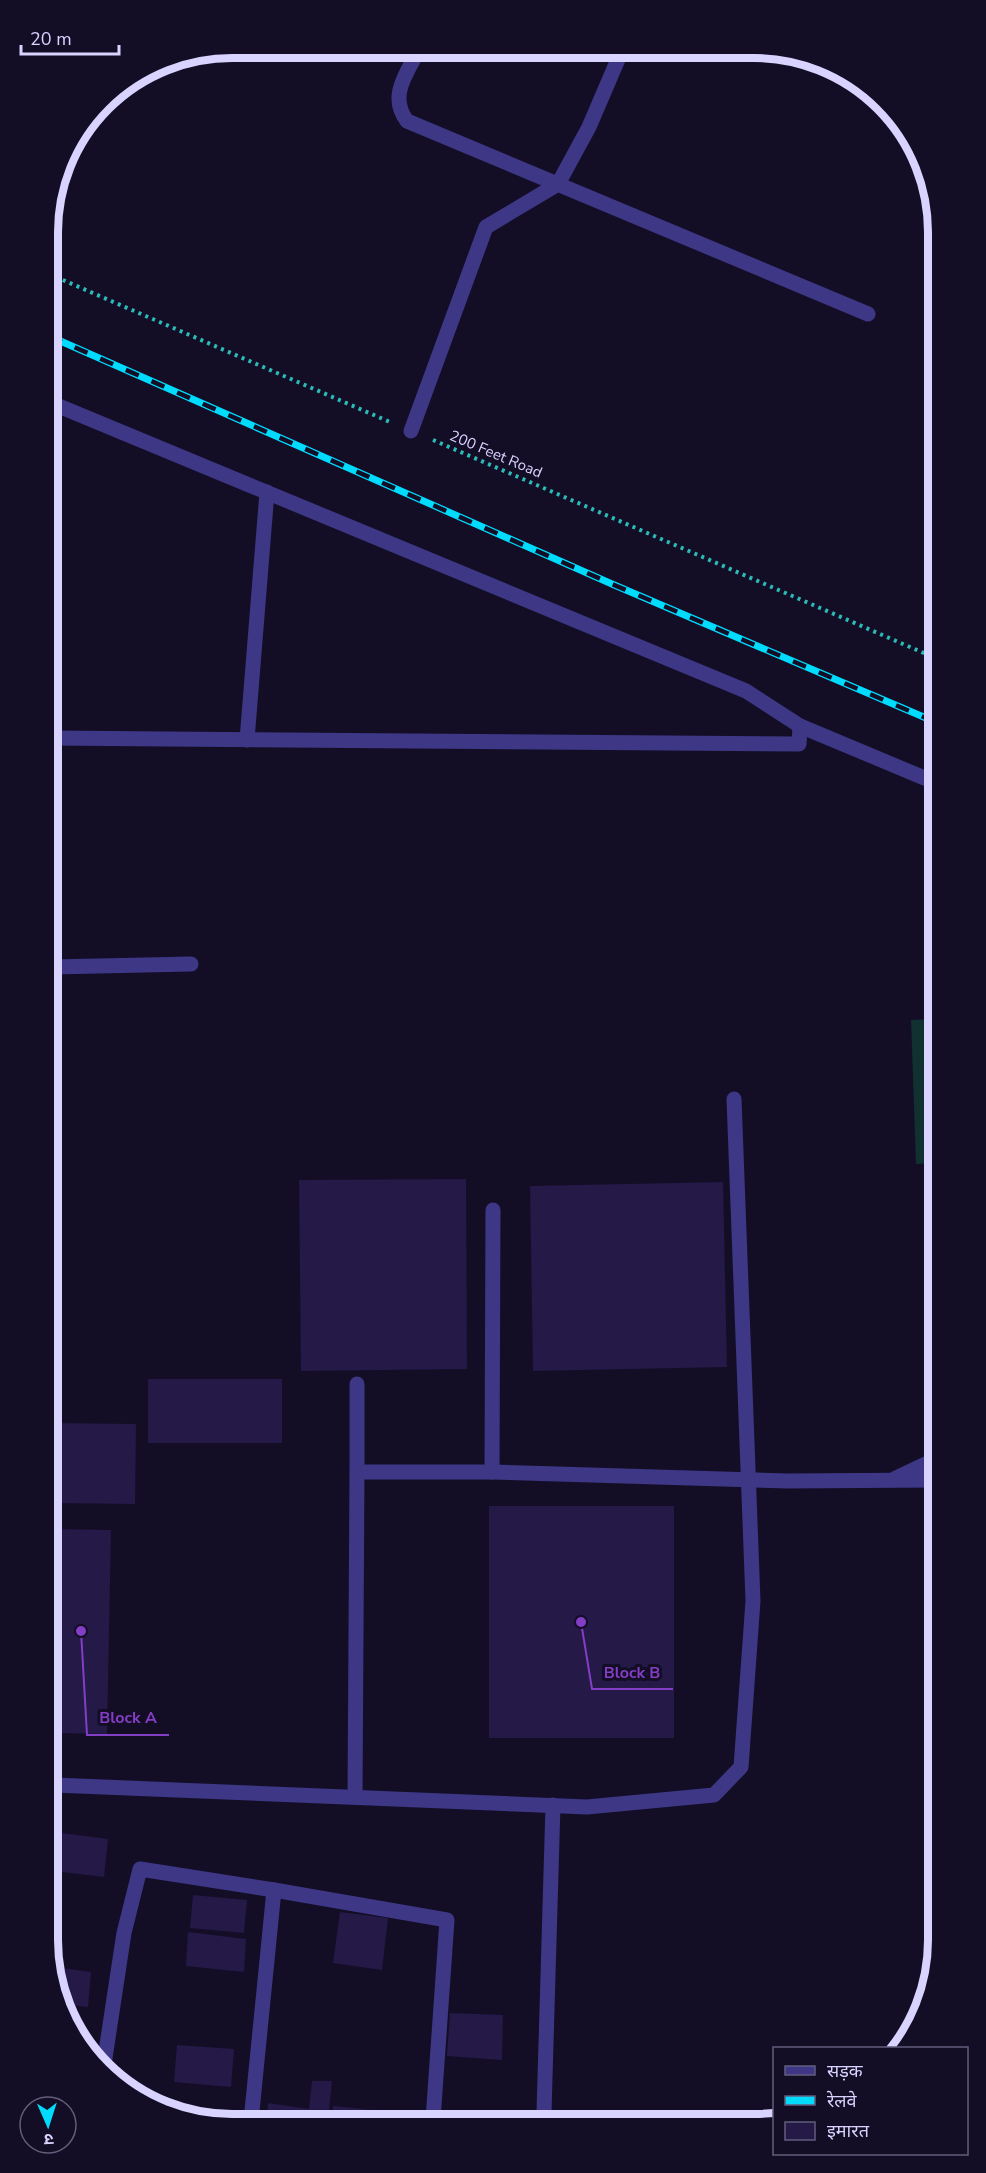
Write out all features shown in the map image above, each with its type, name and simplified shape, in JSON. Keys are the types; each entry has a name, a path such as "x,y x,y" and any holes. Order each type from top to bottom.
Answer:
{"street":[{"path":"411,431 486,227 558,184 589,127 618,58"},
{"path":"414,59 398,91 400,112 407,121 868,314"},
{"path":"59,406 746,691 800,726 928,779"},
{"path":"247,740 267,492"},
{"path":"59,738 799,744 800,726"},
{"path":"59,967 190,964"},
{"path":"59,1785 587,1807 714,1795 741,1767 753,1601 735,1099"},
{"path":"492,1472 494,1210"},
{"path":"354,1797 357,1384"},
{"path":"888,1482 927,1463"},
{"path":"357,1472 492,1472 927,1481"},
{"path":"544,2112 553,1805"},
{"path":"105,2058 124,1933 140,1869 447,1920 433,2115"},
{"path":"252,2115 273,1890"}],"path":[{"name":"200 Feet Road","path":"59,278 928,655"}],"green space":[{"path":"928,1019 927,1163 916,1164 911,1020"}],"building":[{"path":"466,1179 467,1369 301,1371 299,1180"},
{"path":"723,1182 727,1367 533,1371 530,1186"},
{"path":"148,1379 282,1379 282,1443 148,1443"},
{"path":"59,1423 136,1424 135,1504 59,1503"},
{"path":"489,1506 674,1506 674,1738 489,1738"},
{"path":"59,1529 111,1530 107,1734 59,1733"},
{"path":"59,1833 108,1839 104,1877 59,1872"},
{"path":"193,1895 247,1900 244,1933 190,1928"},
{"path":"340,1912 388,1918 382,1970 333,1963"},
{"path":"188,1932 246,1939 244,1972 186,1966"},
{"path":"61,1968 91,1972 88,2007 71,2005"},
{"path":"450,2013 503,2015 502,2060 447,2056"},
{"path":"177,2045 234,2049 231,2087 174,2082"},
{"path":"312,2081 332,2081 329,2115 267,2115 268,2103 309,2109"},
{"path":"333,2106 402,2113 402,2115 332,2115"}],"railway":[{"path":"59,340 612,584 928,719"}],"place":[{"name":"Block B","path":"581,1622"},
{"name":"Block A","path":"81,1631"}]}
